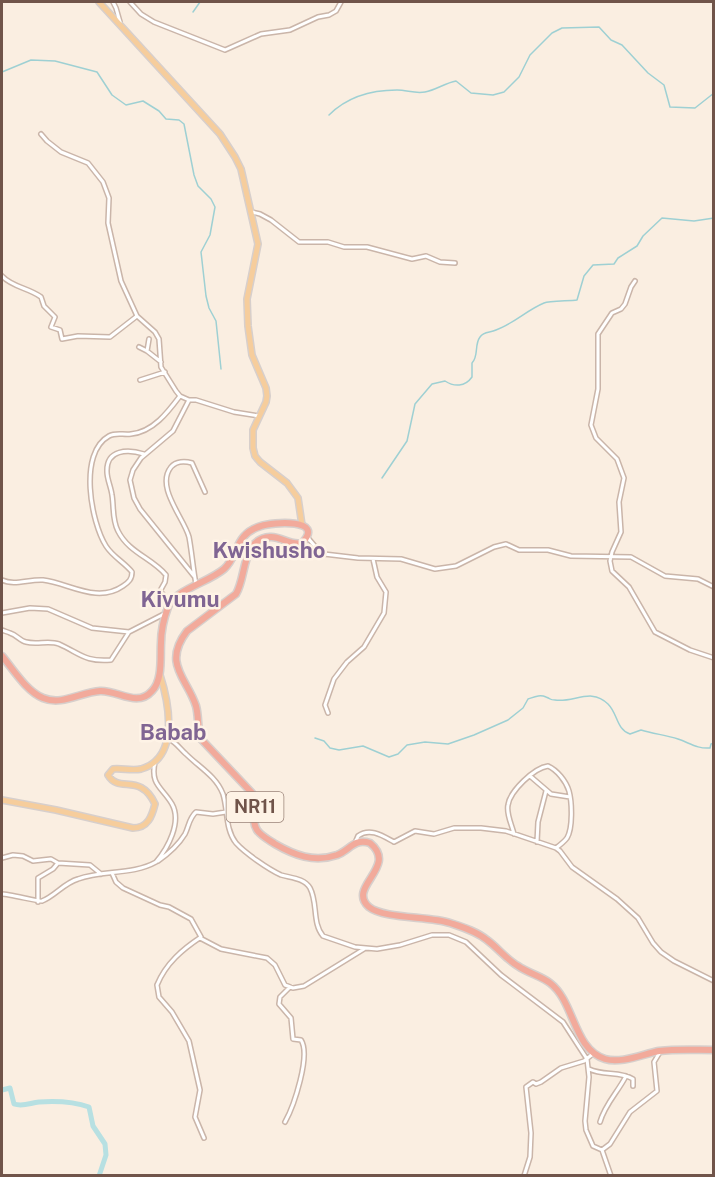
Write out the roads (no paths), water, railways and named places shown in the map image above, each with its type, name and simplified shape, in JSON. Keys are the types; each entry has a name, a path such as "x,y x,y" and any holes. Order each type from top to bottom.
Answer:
{"highway":[{"path":"2,656 36,694 51,700 63,700 104,691 129,698 140,698 152,691 159,673 160,644 167,612 174,598 226,567 240,540 253,529 272,524 294,523 302,525 307,530 306,536"},
{"name":"NR11","path":"306,536 299,544 269,537 254,544 248,553 236,594 187,631 180,645 177,663 181,677 197,709 201,739 252,793 255,803 254,824 261,834 291,853 306,857 335,855 355,843"},
{"path":"355,843 360,841 370,843 379,855 378,866 364,890 367,905 383,912 421,919 442,920 485,938 513,963 544,979 557,990 566,1003 585,1043 594,1053 611,1060 660,1051 714,1050"}],"main road":[{"path":"99,2 120,22 159,69 220,134 241,169 258,244 247,299 248,326 252,355 266,388 267,396 253,430 255,456 287,483 298,498 302,525"},
{"path":"2,800 137,828 150,819 155,804 144,788 114,781 109,777 109,773 113,769 143,768 165,750 169,739 164,686 159,673"}],"street":[{"path":"113,2 120,22"},
{"path":"130,2 141,14 154,22 225,50 261,34 290,30 318,17 334,13 341,2"},
{"path":"41,134 61,152 88,163 103,182 109,198 108,222 119,276 137,316 155,332 159,339 161,367 180,396 234,412 258,416"},
{"path":"250,212 260,214 299,242 328,242 344,247 367,247 412,259 426,256 440,262 455,263"},
{"path":"2,276 8,282 29,289 42,297 45,306 55,317 51,327 60,330 62,339 78,336 110,337 137,316"},
{"path":"635,281 625,304 621,309 612,313 598,334 598,388 591,425 596,438 617,459 624,478 619,502 621,532 615,544 612,571 629,587 655,632 690,650 714,658"},
{"path":"147,351 149,339"},
{"path":"139,347 161,362"},
{"path":"140,380 165,372"},
{"path":"2,580 9,583 41,580 99,594 116,591 130,581 132,572 111,554 99,532 90,488 92,455 100,442 108,436 134,434 155,425 180,396"},
{"path":"189,400 173,430 144,454 137,464 131,475 130,485 134,498 159,534 194,576"},
{"path":"144,454 122,451 112,455 108,462 107,473 114,514 118,531 129,545 138,555 166,574 160,591 171,602"},
{"path":"196,586 188,536 168,493 166,478 169,470 178,463 192,463 206,492"},
{"path":"306,536 324,554 373,559 401,559 435,569 456,566 494,547 506,544 524,550 548,550 571,556 631,557 665,576 698,579 714,587"},
{"path":"328,713 325,705 334,679 347,662 361,652 384,613 386,592 377,577 373,559"},
{"path":"2,613 30,608 43,609 92,628 129,632"},
{"path":"2,630 24,642 60,644 89,660 111,660 129,632 167,612"},
{"path":"169,739 203,768 218,785 224,796 233,838 246,852 277,872 302,881 309,887 314,899 318,928 323,936 377,950 432,935 449,934 458,937 501,975 563,1022 587,1059 589,1088 585,1109 586,1130 592,1146 602,1150 611,1176"},
{"path":"155,760 153,776 161,791 171,802 176,817 171,836 156,862"},
{"path":"514,834 508,804 516,789 544,766 551,767 566,784 570,797 570,831 565,840 556,848"},
{"path":"530,776 546,791 557,797 570,797"},
{"path":"537,842 538,822 546,791"},
{"path":"2,894 20,896 38,902 43,901 70,882 101,874 141,868 156,862 179,843 192,815 196,812 213,814 226,812"},
{"path":"355,843 360,834 365,832 378,833 394,842 415,831 438,834 457,828 488,828 556,848 572,867 617,899 638,918 661,952 714,981"},
{"path":"2,858 13,855 23,856 33,861 51,859 58,863 90,865 101,874"},
{"path":"38,902 38,878 58,863"},
{"path":"112,873 119,885 191,919 199,931 200,938"},
{"path":"200,938 221,949 267,958 275,964 283,982 298,988 364,948"},
{"path":"200,938 186,946 174,959 157,985 159,997 172,1012 189,1041 200,1090 195,1118 204,1138"},
{"path":"285,1122 295,1100 305,1049 300,1039 293,1039 291,1018 279,1004 280,998 291,987"},
{"path":"602,1150 610,1144 630,1112 657,1091 654,1062 655,1058 661,1054 660,1051"},
{"path":"524,1176 530,1157 531,1133 526,1087 533,1082 536,1084 541,1082 567,1066 587,1059 594,1053"},
{"path":"589,1069 603,1074 626,1076 633,1079 633,1086"},
{"path":"600,1122 612,1095 622,1085 626,1076"}],"waterway":[{"path":"193,12 200,2"},
{"path":"329,115 336,108 360,95 378,91 429,91 456,81 471,93 493,95 504,92 519,77 530,55 552,33 562,28 599,27 611,40 622,45 648,73 664,85 670,107 695,108 714,93"},
{"path":"2,72 31,60 55,61 97,72 112,95 126,105 143,101 159,111 166,119 179,120 184,124 198,186 211,199 215,207 210,235 201,252 206,296 216,321 221,369"},
{"path":"382,478 407,441 415,404 432,384 445,381 459,385 466,383 472,377 472,363 478,340 482,335 514,321 544,303 577,300 584,276 593,265 614,264 618,258 637,246 643,236 662,218 694,221 714,218"},
{"path":"315,738 324,741 330,748 339,750 363,746 389,757 398,754 407,745 425,742 448,744 474,735 508,720 523,708 528,699 542,696 552,700 562,700 589,696 602,699 608,704 622,729 630,734 641,730 705,748 710,748 714,743"},
{"path":"2,1090 10,1088 14,1104 17,1105 58,1102 89,1107 93,1126 105,1144 106,1155 99,1176"}],"district":[{"name":"Kwishusho","path":"269,550"},
{"name":"Kivumu","path":"180,599"},
{"name":"Babab","path":"173,732"}]}
